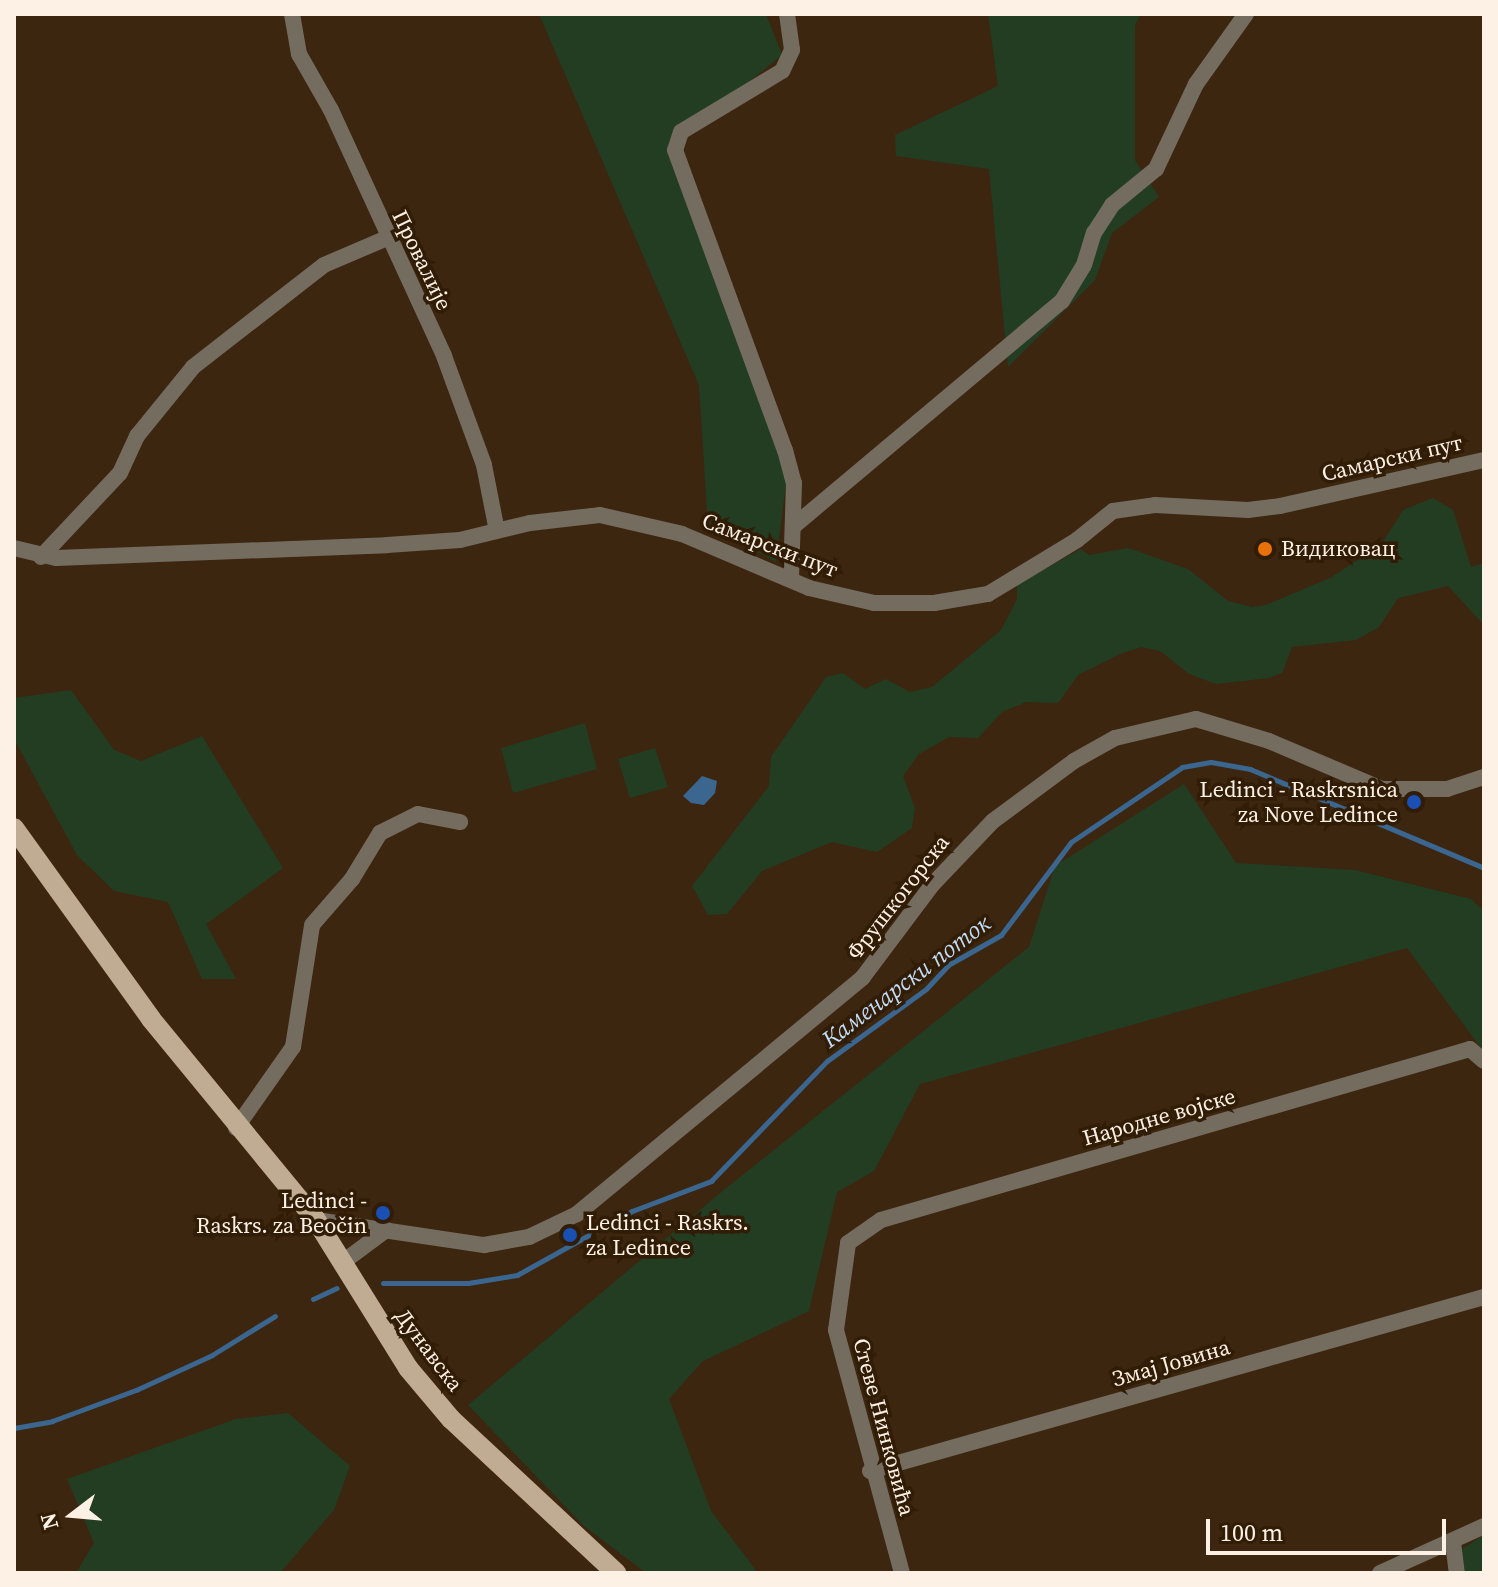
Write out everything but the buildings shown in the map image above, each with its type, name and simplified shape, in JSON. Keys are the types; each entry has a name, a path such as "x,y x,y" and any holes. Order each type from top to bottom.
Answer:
{"main road":[{"name":"Дунавска","path":"14,828 236,1128 316,1220 391,1345 442,1410 616,1573"}],"street":[{"name":"Провалије","path":"292,14 299,54 331,110 387,238 444,356 484,465 497,531"},
{"path":"787,14 792,50 782,71 681,132 675,150 785,450 794,483 791,580"},
{"path":"795,525 1062,301 1084,265 1094,233 1112,205 1156,169 1196,84 1246,14"},
{"path":"41,557 120,473 137,436 193,367 324,265 387,238"},
{"name":"Самарски пут","path":"14,548 41,557 387,545 600,515 682,534 791,580 874,603 934,603 988,594 1113,511 1155,505 1248,510 1280,506 1484,460"},
{"name":"Фрушкогорска","path":"316,1220 494,1244 529,1237 577,1214 863,977 932,885 993,821 1042,782 1115,738 1196,719 1224,724 1382,789 1447,789 1484,777"},
{"path":"236,1128 293,1047 312,925 352,879 380,833 418,814 460,822"},
{"name":"Народне војске","path":"848,1243 881,1220 1470,1049 1484,1061"},
{"path":"343,1262 386,1230"},
{"name":"Стеве Нинковића","path":"848,1243 836,1330 870,1471 902,1573"},
{"name":"Змај Јовина","path":"870,1471 1484,1297"},
{"path":"1380,1573 1484,1526"},
{"path":"1453,1542 1457,1573"}],"green space":[{"path":"539,14 766,14 782,55 681,137 685,199 787,476 776,562 708,526 699,385"},
{"path":"988,14 1141,14 1135,25 1135,160 1159,197 1112,233 1095,280 1008,367 989,169 896,156 895,135 998,86"},
{"path":"1433,498 1453,510 1471,567 1484,563 1484,625 1448,586 1398,598 1379,627 1356,640 1292,647 1282,673 1269,678 1216,684 1189,674 1160,651 1141,647 1078,675 1058,703 1026,702 1002,712 978,738 949,737 919,754 903,776 915,808 912,828 877,852 832,842 762,871 727,914 708,915 692,886 769,786 771,757 826,677 843,673 865,689 886,679 910,692 932,687 1001,630 1017,599 1017,584 1081,549 1089,555 1128,548 1188,569 1228,601 1252,607 1266,605 1330,578 1381,545 1403,510"},
{"path":"71,690 114,750 141,761 202,736 283,868 206,924 236,979 202,979 168,902 114,891 77,855 14,739 14,698"},
{"path":"585,723 597,769 513,793 501,748"},
{"path":"655,748 668,787 630,798 618,759"},
{"path":"1184,784 1236,863 1355,870 1471,899 1484,911 1484,1052 1407,948 920,1084 874,1171 837,1192 809,1311 703,1361 669,1399 711,1511 758,1573 646,1573 584,1526 468,1405 725,1189 1029,947 1055,866"},
{"path":"288,1413 350,1466 334,1510 280,1573 76,1573 94,1543 67,1479 236,1419"},
{"path":"1484,1535 1484,1573 1455,1573 1459,1551"}],"water":[{"path":"702,776 717,781 715,793 704,805 691,803 683,796"}],"waterway":[{"name":"Каменарски поток","path":"383,1283 468,1283 517,1275 632,1211 711,1181 827,1061 926,989 948,965 1001,935 1071,842 1182,767 1211,762 1250,769 1484,868"},
{"name":"Каменарски поток","path":"313,1299 337,1288"},
{"name":"Каменарски поток","path":"14,1428 52,1421 136,1390 212,1355 275,1316"}],"place":[{"name":"Видиковац","path":"1265,549"},
{"name":"Ledinci - Raskrsnica za Nove Ledince","path":"1414,802"},
{"name":"Ledinci - Raskrs. za Beočin","path":"383,1213"},
{"name":"Ledinci - Raskrs. za Ledince","path":"570,1235"}]}
